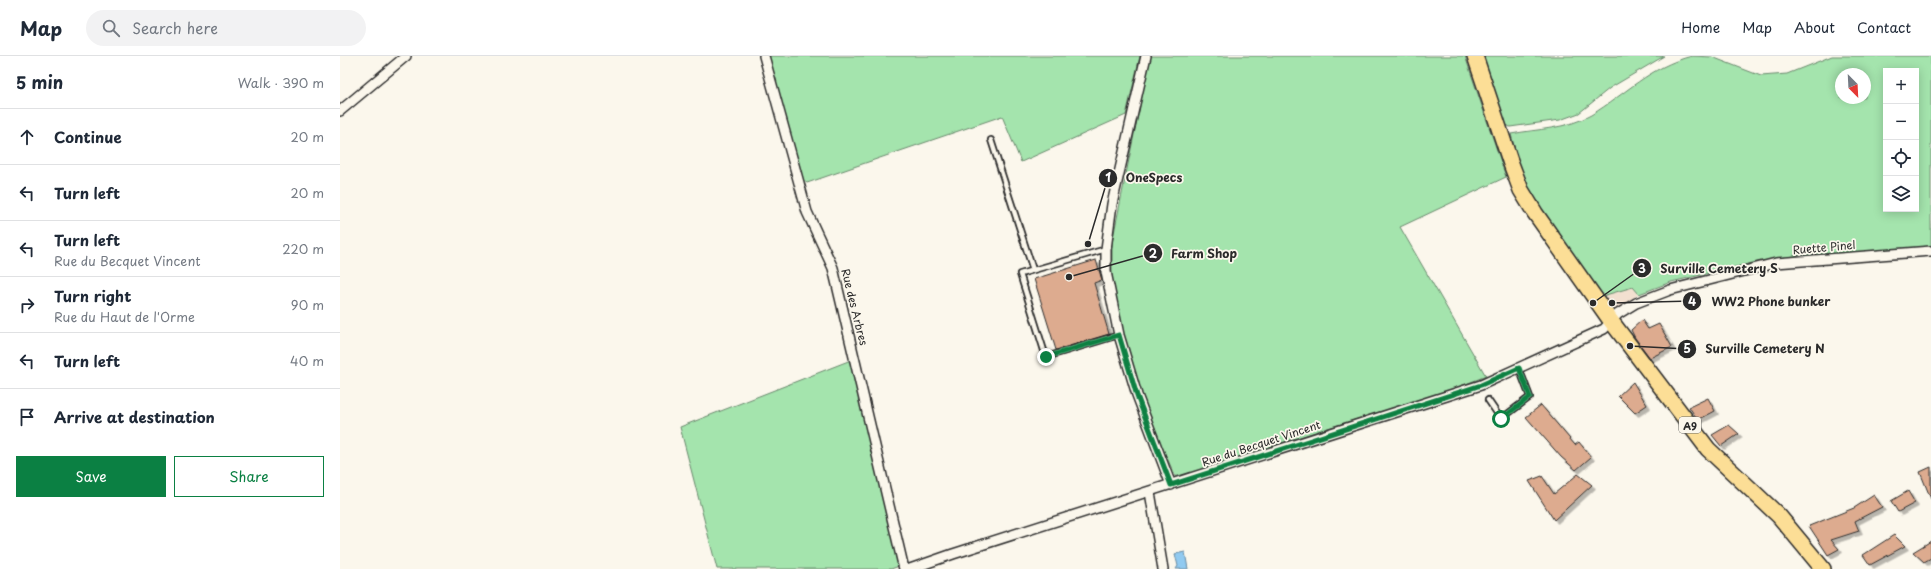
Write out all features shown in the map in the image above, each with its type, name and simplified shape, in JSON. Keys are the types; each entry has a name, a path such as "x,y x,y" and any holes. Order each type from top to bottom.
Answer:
{"main road":[{"name":"A9","path":"1475,56 1510,162 1521,190 1535,213 1611,321 1708,449 1779,516 1823,569"}],"street":[{"path":"340,111 406,56"},
{"name":"Rue des Arbres","path":"764,56 807,212 833,268 904,569"},
{"path":"1146,56 1112,204 1106,249 1106,272 1119,335 1137,396 1171,485"},
{"name":"Ruette Pinel","path":"1611,321 1618,314 1636,303 1670,290 1776,263 1931,251"},
{"name":"Rue du Becquet Vincent","path":"910,569 1459,393 1519,368 1604,328 1611,321"},
{"path":"1150,492 1163,569"}],"lane":[{"path":"991,140 1033,270"},
{"path":"1106,249 1020,274 1046,357 1119,335"},
{"path":"1488,400 1501,419 1530,397 1519,368"}],"shaded area":[{"path":"1633,287 1639,294 1616,309 1609,306 1602,296"}],"green space":[{"path":"768,56 1140,56 1126,115 1021,162 1002,116 807,183 802,179"},
{"path":"1150,56 1465,56 1506,177 1400,227 1486,376 1443,393 1315,432 1190,475 1176,478 1146,411 1123,335 1112,277 1112,243"},
{"path":"1483,56 1664,56 1610,88 1579,113 1560,120 1510,127 1505,124"},
{"path":"1692,56 1712,57 1761,76 1787,74 1832,56 1931,56 1931,246 1761,261 1671,282 1639,294 1633,287 1602,296 1541,212 1522,178 1511,134 1552,128 1582,120 1604,107 1650,74 1663,67"},
{"path":"851,360 899,566 891,569 717,569 680,427"}],"water":[{"path":"1185,552 1188,569 1176,569 1178,566 1175,554"}],"building":[{"path":"1096,260 1102,280 1094,283 1109,334 1056,350 1034,279"},
{"path":"1642,320 1648,329 1659,324 1672,347 1650,358 1631,330"},
{"path":"1633,382 1647,405 1635,413 1618,396"},
{"path":"1708,398 1715,411 1698,420 1689,407"},
{"path":"1541,405 1575,445 1579,442 1591,457 1576,470 1561,457 1526,417"},
{"path":"1729,425 1739,434 1721,446 1712,435"},
{"path":"1931,467 1931,499 1920,472"},
{"path":"1578,474 1592,485 1554,520 1529,481 1542,476 1554,494"},
{"path":"1908,491 1915,503 1898,512 1891,501"},
{"path":"1874,495 1882,507 1855,521 1859,531 1831,540 1839,549 1828,555 1809,526 1854,508"},
{"path":"1894,535 1905,546 1870,565 1863,555"},
{"path":"1931,541 1931,558 1924,562 1913,552"}],"place":[{"name":"OneSpecs","path":"1088,244"},
{"name":"Farm Shop","path":"1069,277"},
{"name":"Surville Cemetery S","path":"1593,303"},
{"name":"WW2 Phone bunker","path":"1612,303"},
{"name":"Surville Cemetery N","path":"1630,346"}],"route":[{"path":"1046,357 1119,335 1137,396 1171,485 1481,385 1519,368 1530,397 1501,419"}]}
